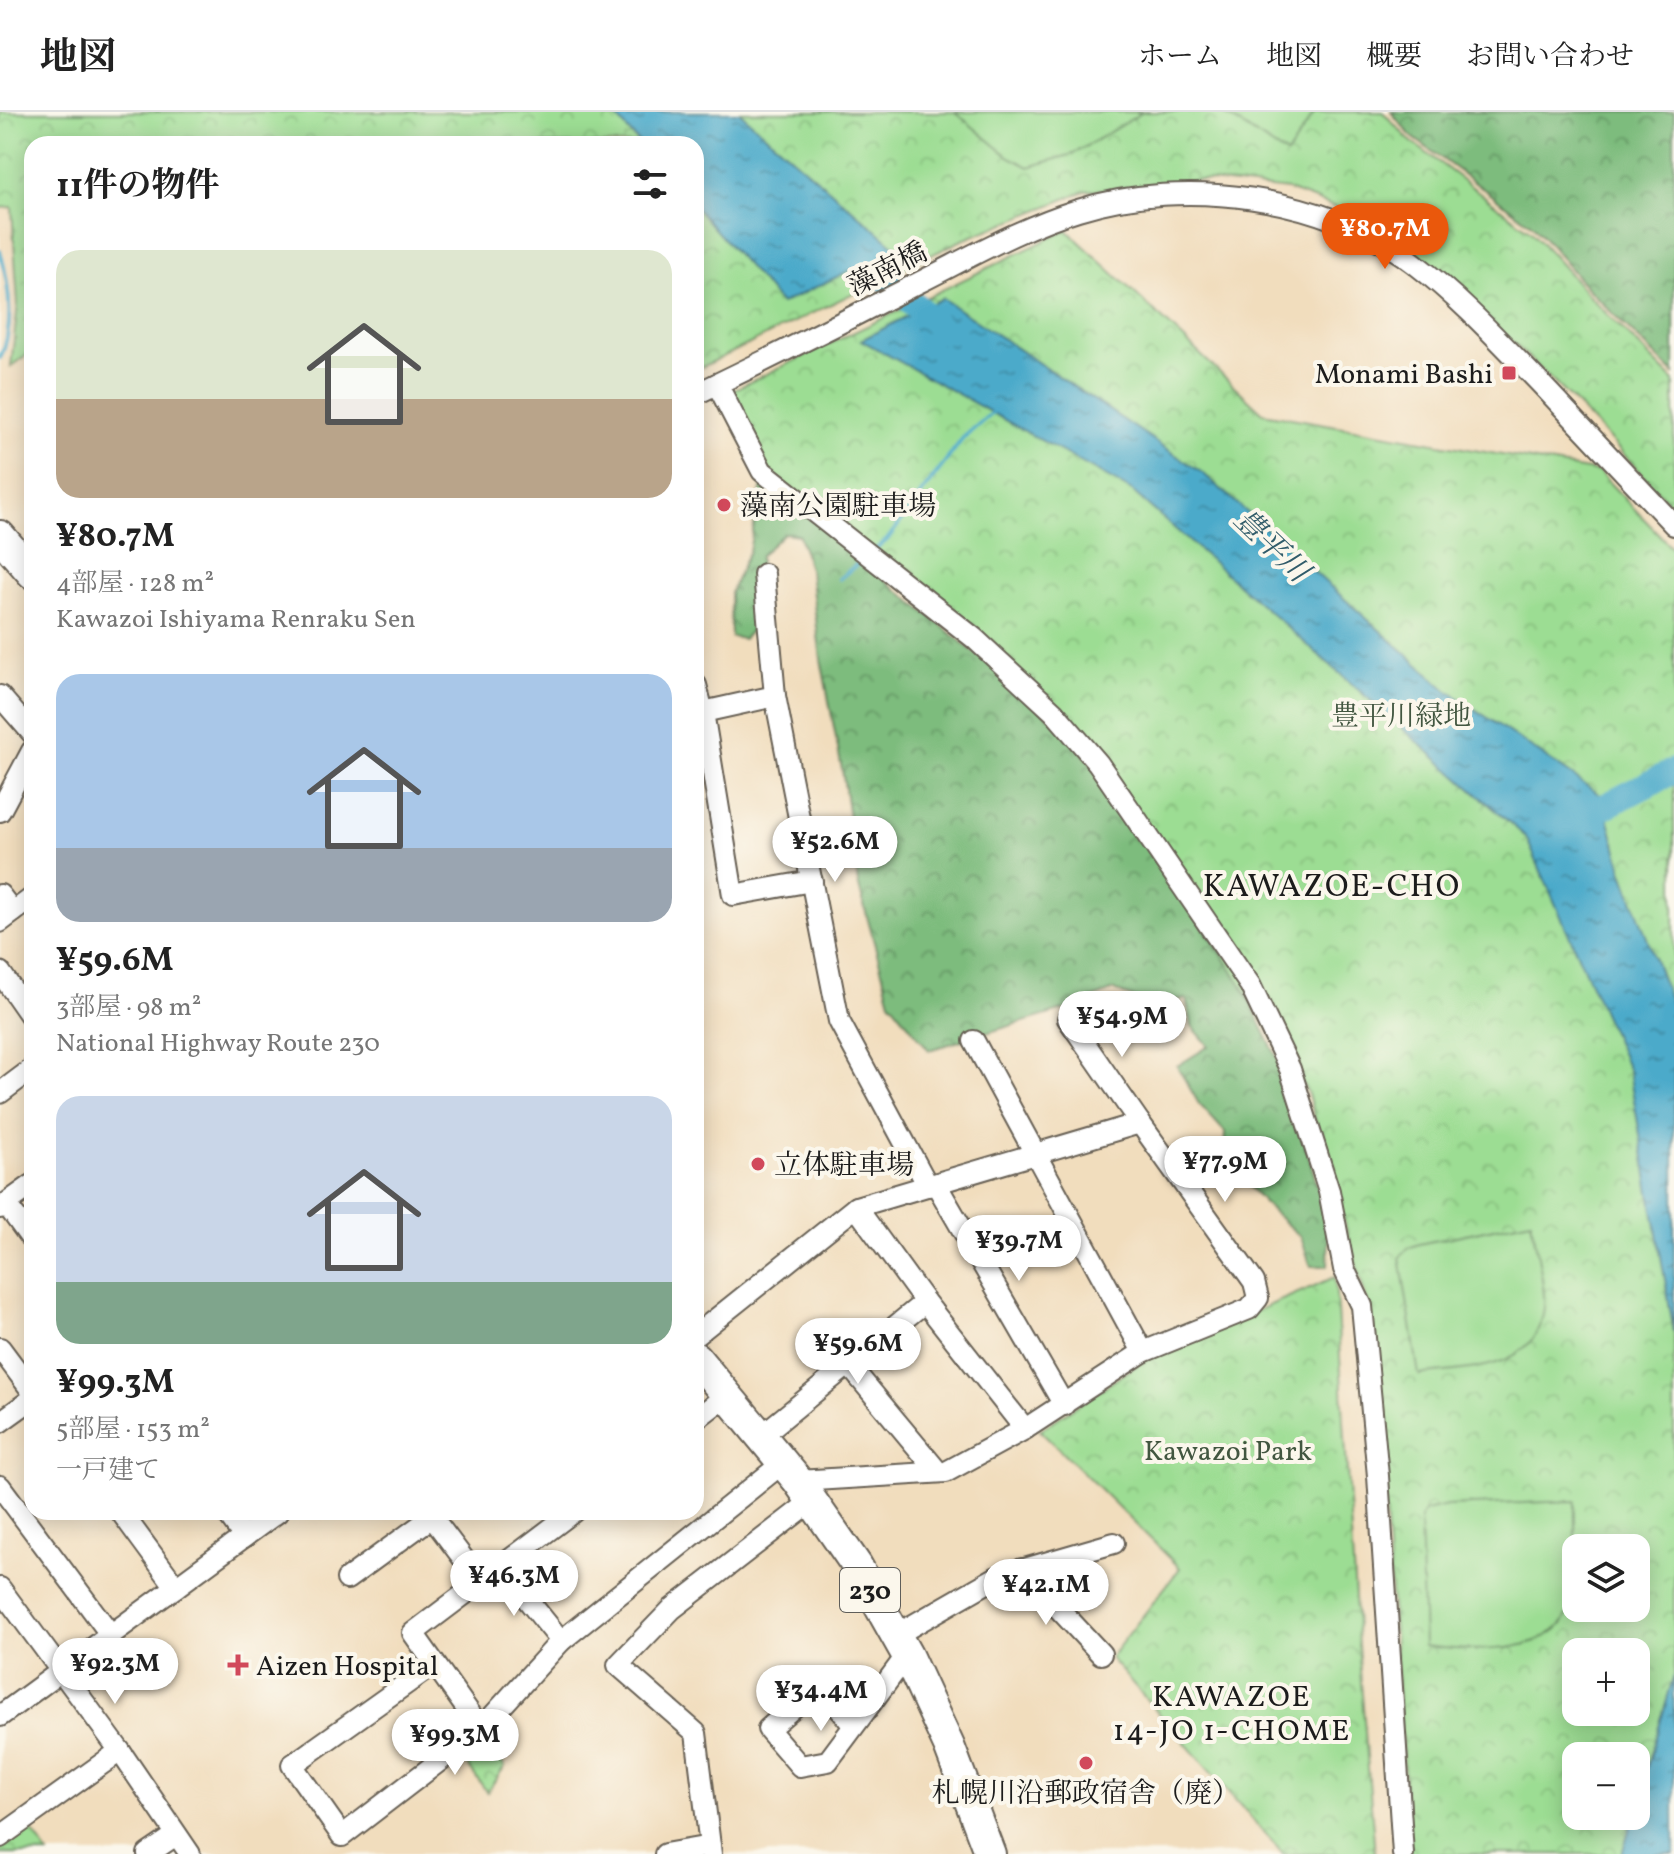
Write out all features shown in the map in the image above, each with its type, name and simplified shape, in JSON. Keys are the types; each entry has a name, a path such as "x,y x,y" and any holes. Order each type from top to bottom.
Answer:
{"highway":[{"path":"0,536 24,564"},
{"name":"230","path":"704,1368 798,1481 857,1566 901,1645 949,1746 990,1854"}],"street":[{"name":"藻南橋","path":"704,390 1008,238 1080,209 1171,196 1222,196 1277,203 1329,219 1375,240 1411,261 1455,296 1674,525"},
{"path":"717,384 762,471 984,647 1054,712 1098,763 1250,985 1290,1069 1329,1191 1344,1269 1362,1306 1381,1507 1403,1854"},
{"path":"764,574 775,696 839,1021 932,1185 1064,1405"},
{"path":"0,696 24,724"},
{"path":"704,712 775,696"},
{"path":"704,718 733,895 812,881"},
{"path":"0,811 24,766"},
{"path":"0,895 6,917 24,904"},
{"path":"0,972 24,1006"},
{"path":"434,1664 292,1765 342,1836 481,1729 561,1641 798,1481 946,1472 1025,1429 1143,1352 1249,1309 1258,1298 1254,1282 1068,1019"},
{"path":"974,1041 1143,1352"},
{"path":"0,1093 24,1075"},
{"path":"704,1329 856,1207 1140,1123"},
{"path":"24,1191 3,1206 24,1231"},
{"path":"856,1207 925,1302 1025,1429"},
{"path":"761,1436 925,1302"},
{"path":"0,1348 24,1380"},
{"path":"849,1365 938,1472"},
{"path":"704,1413 727,1395"},
{"path":"0,1422 24,1405"},
{"path":"665,1854 711,1850 696,1733 618,1665 798,1481"},
{"path":"0,1486 24,1518"},
{"path":"25,1520 111,1635"},
{"path":"127,1520 176,1587"},
{"path":"232,1520 244,1537"},
{"path":"0,1716 267,1520"},
{"path":"347,1579 427,1520"},
{"path":"439,1520 481,1582"},
{"path":"481,1729 413,1633 563,1520"},
{"path":"854,1726 901,1645 997,1577 1114,1543"},
{"path":"501,1567 561,1641"},
{"path":"1022,1569 1101,1654"},
{"path":"0,1588 120,1751 190,1854"},
{"path":"0,1837 120,1751"},
{"path":"148,1854 176,1835"}],"green space":[{"path":"0,112 1383,112 1408,139 1532,232 1589,296 1674,381 1674,508 1578,406 1444,275 1367,219 1288,190 1201,180 1085,191 960,241 704,366 704,136 24,136 24,357 11,367 18,304 12,207 0,208"},
{"path":"955,112 1143,112 1073,154 1029,167 1008,156"},
{"path":"1221,112 1315,112 1287,155"},
{"path":"1391,112 1674,112 1674,374 1588,289 1534,226 1411,136"},
{"name":"豊平川緑地","path":"1067,230 1263,413 1599,472 1674,550 1674,1854 1410,1854 1371,1316 1307,1091 1097,752 769,471 727,393"},
{"path":"762,485 780,494 1003,676 1055,722 1093,765 1239,980 1284,1072 1329,1226 1328,1266 1311,1266 1301,1237 1224,1159 1225,1132 1199,1104 1177,1066 1209,1046 1192,1026 1186,999 1149,1001 1114,990 1067,1009 929,1050 890,1001 858,883 810,572 799,535 784,533 760,556 757,624 743,639 731,637 730,593 749,551"},
{"path":"1531,1220 1542,1278 1544,1308 1538,1329 1528,1344 1497,1363 1419,1375 1400,1257 1408,1248 1419,1244"},
{"name":"Kawazoi Park","path":"1335,1277 1358,1645 1375,1854 1283,1854 1110,1658 1180,1568 1040,1430 1148,1358"},
{"path":"1575,1501 1575,1534 1562,1534 1562,1624 1534,1642 1516,1646 1477,1650 1424,1646 1420,1518 1425,1511 1447,1506"},
{"path":"483,1737 505,1766 487,1792 460,1755"},
{"path":"29,1827 48,1854 0,1854 0,1847"}],"water":[{"path":"612,112 739,112 897,248 781,304 704,217 704,136 633,136"},
{"path":"942,298 1204,474 1447,690 1602,796 1623,872 1674,1012 1674,1332 1629,1071 1526,837 1132,491 861,340"},
{"path":"1674,1675 1674,1854 1622,1854 1629,1830 1650,1830 1650,1757"}],"waterway":[{"name":"豊平川","path":"842,240 944,331"},
{"path":"0,250 8,291 9,319 0,358"},
{"path":"875,550 887,540 963,438 994,411"},
{"path":"839,579 862,560"},
{"path":"1574,822 1674,771"}],"place":[{"name":"Monami Bashi","path":"1509,373"},
{"name":"藻南公園駐車場","path":"724,505"},
{"name":"立体駐車場","path":"758,1164"},
{"name":"Aizen Hospital","path":"238,1665"},
{"name":"札幌川沿郵政宿舎（廃）","path":"1086,1763"}],"district":[{"name":"KAWAZOE-CHO","path":"1332,885"},
{"name":"KAWAZOE 14-JO 1-CHOME","path":"1232,1713"}]}
